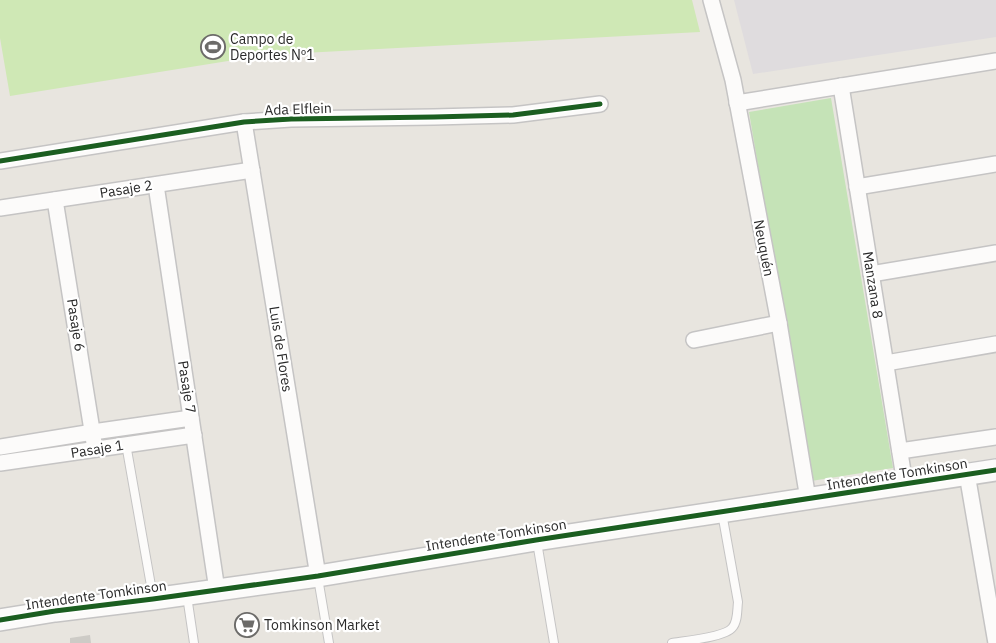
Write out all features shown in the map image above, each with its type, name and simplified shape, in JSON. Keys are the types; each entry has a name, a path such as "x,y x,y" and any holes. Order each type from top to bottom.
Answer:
{"street":[{"name":"Neuquén","path":"711,0 733,80 808,498"},
{"path":"737,103 996,61"},
{"name":"Manzana 8","path":"841,86 905,484"},
{"name":"Ada Elflein","path":"0,161 244,122 290,119 513,115 600,104"},
{"name":"Luis de Flores","path":"244,122 318,576"},
{"path":"857,187 996,164"},
{"name":"Pasaje 2","path":"0,208 252,170"},
{"name":"Pasaje 7","path":"156,185 217,590"},
{"name":"Pasaje 6","path":"55,200 95,449"},
{"path":"871,274 996,253"},
{"path":"694,340 778,323"},
{"path":"886,363 996,344"},
{"name":"Pasaje 1","path":"0,447 192,418"},
{"name":"Pasaje 1","path":"0,463 194,435"},
{"path":"900,451 996,437"},
{"name":"Intendente Tomkinson","path":"0,620 318,576 536,540 996,470"},
{"path":"967,474 996,643"}],"lane":[{"path":"126,444 153,599"},
{"path":"672,643 722,635 732,629 737,616 738,602 722,512"},
{"path":"536,540 554,643"},
{"path":"318,576 329,643"},
{"path":"187,594 194,643"}],"shaded area":[{"path":"734,0 996,0 996,37 753,74"}],"green space":[{"name":"Campo de Deportes Nº1","path":"0,0 692,0 700,32 266,55 10,96 0,38"},
{"path":"831,98 893,468 811,481 749,112"}],"building":[{"path":"90,635 91,643 70,643 70,638"}],"cycle path":[{"path":"0,161 244,122 291,119 513,115 600,104"},
{"path":"0,620 318,576 536,540 996,470"}],"place":[{"name":"Campo de Deportes Nº1","path":"213,47"},
{"name":"Tomkinson Market","path":"247,625"}]}
